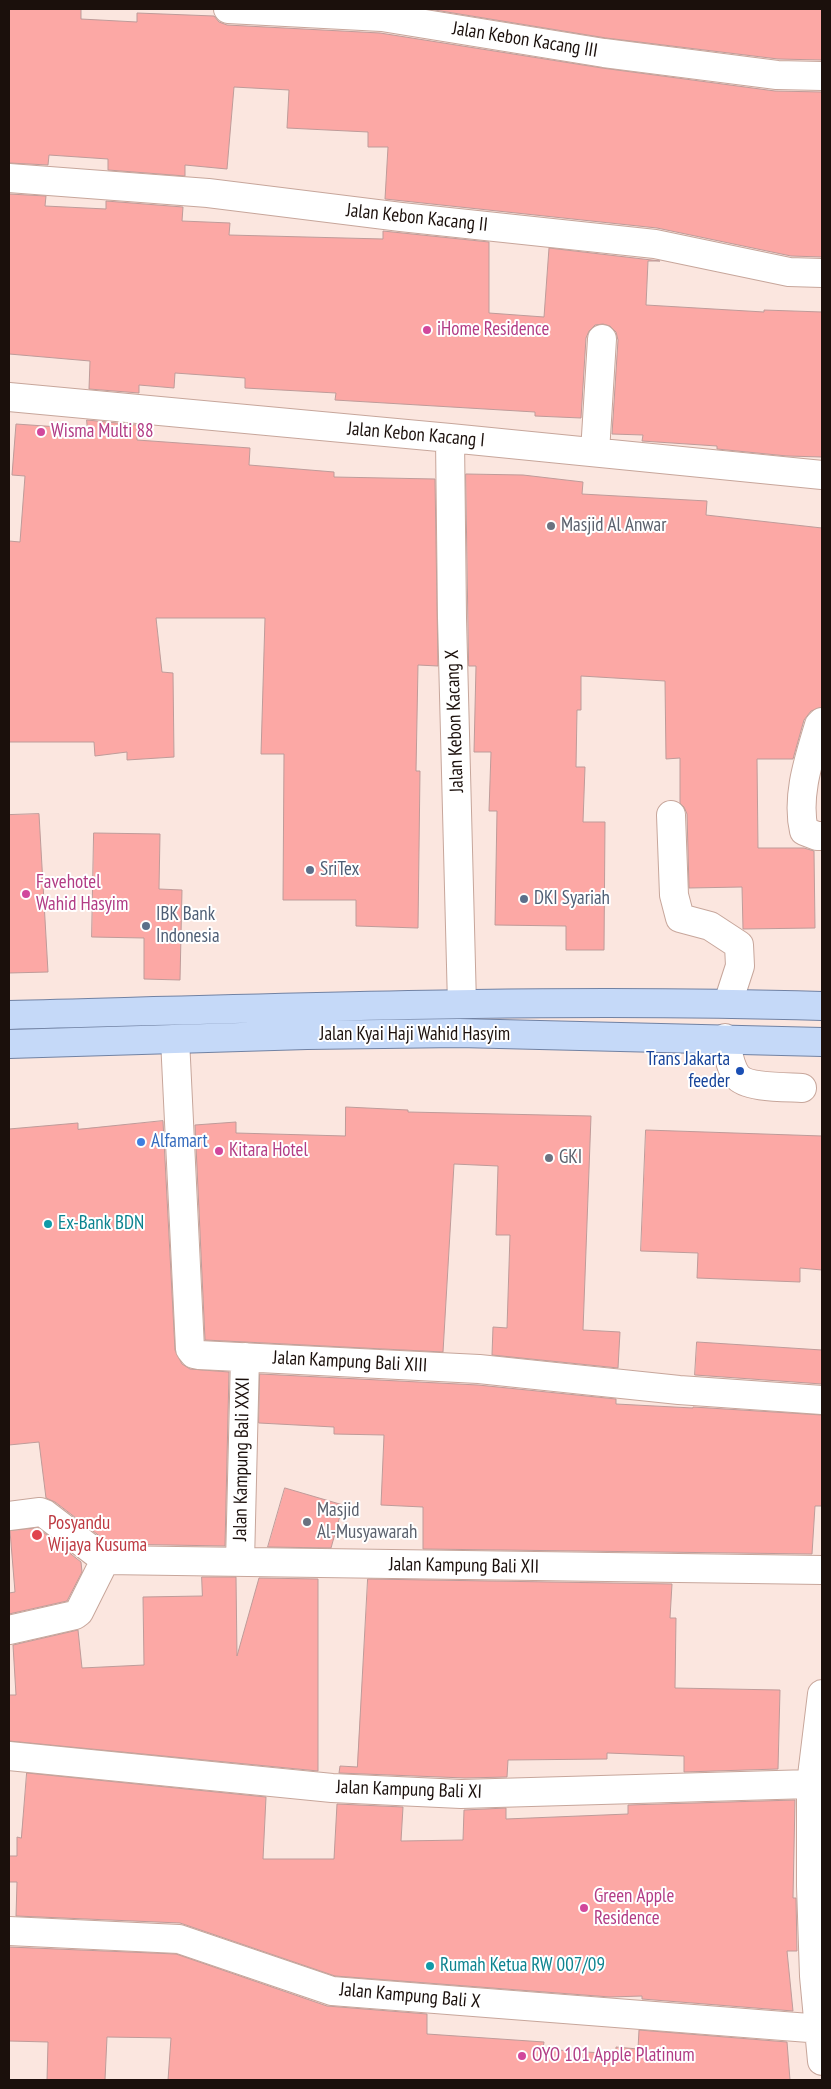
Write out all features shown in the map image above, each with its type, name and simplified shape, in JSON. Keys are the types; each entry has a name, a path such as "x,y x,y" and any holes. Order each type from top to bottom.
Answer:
{"main road":[{"name":"Jalan Kyai Haji Wahid Hasyim","path":"9,1015 462,1004 822,1006"},
{"path":"725,1038 728,1004"},
{"name":"Jalan Kyai Haji Wahid Hasyim","path":"9,1044 458,1033 725,1038 822,1042"}],"street":[{"name":"Jalan Kebon Kacang III","path":"228,9 382,17 604,53 777,75 822,76"},
{"name":"Jalan Kebon Kacang II","path":"9,178 208,193 401,217 656,244 788,272 822,273"},
{"path":"595,452 602,339"},
{"name":"Jalan Kebon Kacang I","path":"9,397 595,452 822,476"},
{"name":"Jalan Kebon Kacang X","path":"450,438 452,618 462,1004"},
{"path":"822,722 819,725 805,776 801,818 804,831 822,836"},
{"path":"671,815 674,895 680,918 710,926 739,946 740,966 728,1004"},
{"path":"725,1038 733,1070 738,1079 754,1084 802,1088"},
{"name":"Jalan Kampung Bali XIII","path":"175,1039 190,1349 194,1354 199,1356 479,1368 679,1390 822,1400"},
{"name":"Jalan Kampung Bali XXXI","path":"240,1562 245,1357"},
{"path":"9,1516 40,1512 45,1514 105,1560 80,1612 76,1615 9,1630"},
{"name":"Jalan Kampung Bali XII","path":"105,1560 822,1570"},
{"path":"822,1694 811,1784 811,1886 822,2061"},
{"name":"Jalan Kampung Bali XI","path":"9,1756 332,1788 461,1794 811,1784"},
{"name":"Jalan Kampung Bali X","path":"9,1931 178,1940 332,1991 820,2029"}],"building":[{"path":"9,9 81,9 81,19 137,22 137,13 214,16 219,22 227,25 380,33 602,68 775,91 822,92 822,257 791,256 657,228 385,199 388,147 368,147 368,132 287,128 289,90 234,87 227,169 185,165 185,176 108,170 108,159 49,155 48,165 9,163"},
{"path":"429,9 822,9 822,60 778,59 606,38"},
{"path":"9,194 46,196 45,206 106,209 106,201 183,207 182,221 230,223 229,235 383,239 383,231 489,242 489,313 544,317 549,248 660,261 648,261 646,305 764,312 764,310 822,312 822,457 787,456 717,449 717,446 642,441 643,435 612,434 618,340 616,332 610,326 603,324 595,325 589,331 586,338 581,418 535,416 535,412 335,400 336,393 245,388 245,378 175,373 174,388 139,385 139,393 89,389 90,361 9,354"},
{"path":"87,420 137,425 137,440 250,448 249,465 334,472 334,477 435,479 438,666 418,665 416,771 420,771 418,928 356,926 356,900 283,900 284,754 261,754 265,618 156,618 162,672 173,673 174,757 127,760 127,752 95,756 94,742 9,742 9,541 20,542 25,476 12,475 16,424 87,429"},
{"path":"466,474 523,475 583,482 582,494 707,501 706,515 822,528 822,707 811,711 804,720 793,759 757,759 758,848 804,848 814,851 815,928 743,929 742,887 689,888 687,814 680,803 680,758 666,759 665,681 581,676 581,710 577,710 576,767 585,767 583,822 605,822 604,950 566,950 566,926 495,925 497,811 489,811 491,752 474,752 476,666 469,666"},
{"name":"Favehotel Wahid Hasyim","path":"39,814 48,972 9,973 9,815"},
{"path":"94,833 160,834 159,889 182,890 180,980 144,979 144,938 92,937"},
{"path":"346,1107 408,1110 408,1112 591,1116 583,1330 620,1332 618,1368 492,1355 493,1327 507,1328 510,1235 496,1235 498,1166 454,1164 443,1352 205,1340 195,1125 236,1122 236,1133 345,1136"},
{"path":"163,1121 175,1350 182,1364 190,1369 229,1372 225,1546 110,1544 55,1502 46,1498 39,1442 9,1445 9,1129 78,1123 78,1129"},
{"path":"646,1130 822,1136 822,1270 800,1268 800,1282 697,1278 698,1253 641,1251"},
{"path":"697,1342 822,1350 822,1384 695,1375"},
{"path":"260,1374 478,1385 616,1399 616,1404 822,1415 822,1506 815,1506 812,1554 423,1549 423,1507 381,1505 384,1435 334,1434 334,1427 259,1423"},
{"name":"Masjid Al-Musyawarah","path":"285,1488 343,1505 331,1548 268,1547"},
{"path":"38,1528 81,1562 82,1572 67,1601 9,1614 9,1593 15,1592 10,1531"},
{"path":"202,1577 236,1577 237,1656 259,1578 318,1579 318,1771 9,1741 9,1695 16,1695 13,1645 78,1630 82,1668 144,1665 143,1597 202,1596"},
{"path":"368,1579 672,1584 670,1618 676,1618 675,1688 780,1690 778,1769 684,1772 684,1756 607,1753 607,1759 508,1760 507,1777 465,1778 339,1773 340,1766 357,1767"},
{"path":"27,1773 266,1797 263,1859 334,1859 337,1804 403,1807 401,1841 463,1840 464,1810 506,1808 506,1819 628,1814 628,1805 795,1800 793,1898 796,1898 797,1951 787,1951 793,2011 642,1999 642,1996 610,1997 335,1976 180,1923 16,1916 17,1882 9,1882 9,1856 17,1856 17,1837 21,1838"},
{"path":"9,1947 176,1954 327,2006 427,2014 427,2034 544,2042 543,2049 616,2054 616,2047 638,2049 639,2030 787,2042 790,2080 168,2080 171,2038 107,2037 105,2080 47,2080 48,2042 9,2041"}],"place":[{"name":"iHome Residence","path":"427,330"},
{"name":"Wisma Multi 88","path":"41,432"},
{"name":"Masjid Al Anwar","path":"551,526"},
{"name":"SriTex","path":"310,870"},
{"name":"Favehotel Wahid Hasyim","path":"26,894"},
{"name":"DKI Syariah","path":"524,899"},
{"name":"IBK Bank Indonesia","path":"146,926"},
{"name":"Trans Jakarta feeder","path":"740,1071"},
{"name":"Alfamart","path":"141,1142"},
{"name":"Kitara Hotel","path":"219,1151"},
{"name":"GKI","path":"549,1158"},
{"name":"Ex-Bank BDN","path":"48,1224"},
{"name":"Masjid Al-Musyawarah","path":"307,1522"},
{"name":"Posyandu Wijaya Kusuma","path":"37,1535"},
{"name":"Green Apple Residence","path":"584,1908"},
{"name":"Rumah Ketua RW 007/09","path":"430,1966"},
{"name":"OYO 101 Apple Platinum","path":"522,2056"}]}
